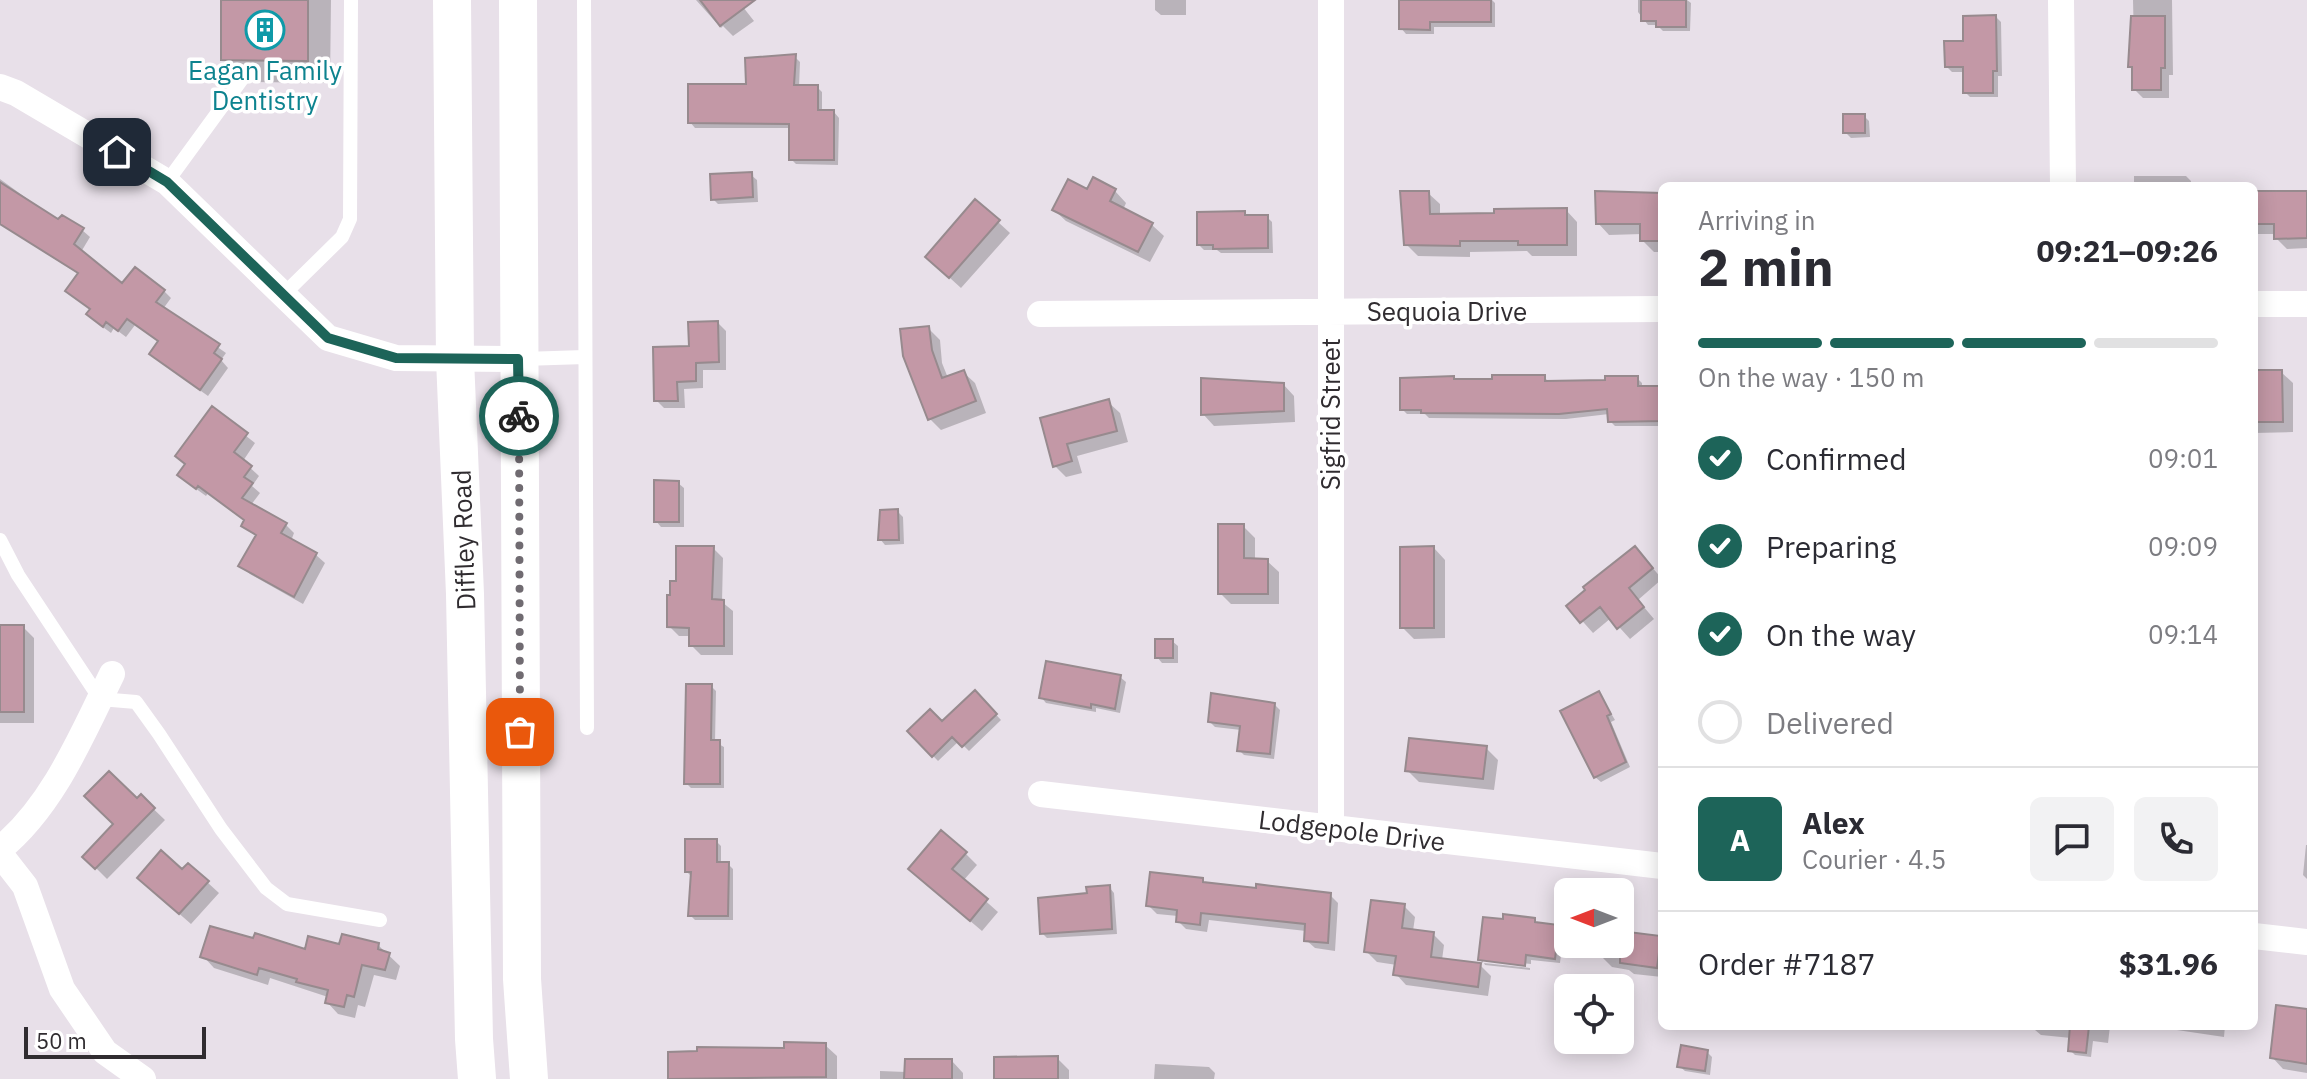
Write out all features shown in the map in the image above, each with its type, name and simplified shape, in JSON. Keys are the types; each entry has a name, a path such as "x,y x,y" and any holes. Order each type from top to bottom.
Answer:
{"main road":[{"name":"Diffley Road","path":"452,0 455,359 465,594 473,1024 477,1079"},
{"name":"Diffley Road","path":"518,0 522,979 529,1079"}],"street":[{"name":"Sigfrid Street","path":"1331,0 1331,828"},
{"path":"2061,0 2063,182"},
{"path":"0,87 16,93 167,182 328,338 396,358 518,359"},
{"path":"2258,304 2307,304"},
{"name":"Sequoia Drive","path":"1040,314 1658,309"},
{"path":"112,674 49,791 18,835 0,852 25,886 62,989 105,1052 143,1079"},
{"name":"Lodgepole Drive","path":"1041,794 1658,866"},
{"path":"2258,936 2307,942"}],"lane":[{"path":"283,295 342,237 350,219 351,0"},
{"path":"584,0 587,728"},
{"path":"167,182 245,75"},
{"path":"518,359 585,357"},
{"path":"0,540 18,575 100,699 136,702 221,829 266,888 287,904 380,920"}],"building":[{"name":"Eagan Family Dentistry","path":"221,0 308,0 308,61 221,60"},
{"path":"700,0 755,0 720,26"},
{"path":"1399,0 1491,0 1491,22 1430,22 1430,30 1399,29"},
{"path":"1641,0 1686,0 1686,27 1656,27 1656,21 1641,21"},
{"path":"1996,15 1997,71 1993,71 1993,93 1963,93 1963,67 1945,67 1944,41 1963,41 1963,16"},
{"path":"2131,16 2165,16 2165,68 2161,68 2161,90 2132,90 2132,67 2128,67"},
{"path":"796,54 794,85 818,85 818,110 834,110 834,160 789,160 789,124 688,123 688,84 746,84 745,58"},
{"path":"1843,114 1865,114 1865,133 1843,133"},
{"path":"752,172 753,197 711,200 710,174"},
{"path":"1093,177 1116,189 1110,201 1153,223 1138,252 1052,210 1068,179 1087,189"},
{"path":"0,182 58,219 62,215 84,228 74,244 122,283 135,267 165,290 156,302 220,344 214,353 222,359 200,390 149,354 158,341 127,319 118,331 106,322 103,327 86,314 90,309 65,291 78,273 0,224"},
{"path":"1400,191 1429,191 1430,214 1567,208 1567,245 1460,241 1460,246 1404,245"},
{"path":"1595,191 1658,193 1658,241 1640,241 1640,224 1596,224"},
{"path":"2258,191 2307,191 2307,238 2274,239 2274,224 2258,224"},
{"path":"975,199 1000,220 949,278 925,257"},
{"path":"1245,211 1245,215 1268,215 1268,248 1213,249 1213,245 1197,245 1197,212"},
{"path":"718,321 719,362 696,363 696,381 677,382 678,401 654,401 653,347 689,346 688,322"},
{"path":"929,326 932,350 942,378 964,370 976,401 928,420 903,356 900,329"},
{"path":"2258,370 2282,370 2283,422 2258,422"},
{"path":"1492,375 1545,375 1545,381 1638,376 1638,386 1658,386 1658,421 1608,422 1607,409 1559,414 1421,413 1421,410 1400,410 1400,378 1454,376 1454,379 1492,379"},
{"path":"1201,378 1284,383 1284,411 1201,415"},
{"path":"1109,399 1117,431 1067,444 1072,461 1053,467 1040,418"},
{"path":"212,406 248,433 234,452 252,466 244,477 253,483 242,498 287,523 281,533 317,553 294,597 238,566 256,535 241,526 244,520 198,486 196,489 177,475 185,464 175,456"},
{"path":"654,480 679,481 679,522 654,522"},
{"path":"898,509 899,540 878,540 880,510"},
{"path":"1218,524 1244,524 1244,558 1268,559 1268,594 1218,594"},
{"path":"676,546 714,546 712,599 724,600 724,646 689,646 689,628 667,627 667,595 670,595 670,581 676,581"},
{"path":"1434,546 1434,628 1400,628 1400,547"},
{"path":"1635,546 1653,568 1629,588 1644,607 1617,629 1600,607 1580,623 1566,606 1585,590 1583,587"},
{"path":"0,625 24,625 24,712 0,712"},
{"path":"1155,639 1173,639 1173,658 1155,658"},
{"path":"1046,661 1121,675 1115,709 1091,704 1091,708 1039,698"},
{"path":"686,684 712,684 711,740 720,740 720,784 684,784"},
{"path":"975,690 997,714 962,747 952,737 932,757 907,731 930,709 942,721"},
{"path":"1599,691 1611,714 1607,716 1626,762 1594,778 1560,711"},
{"path":"1211,693 1275,703 1270,754 1237,751 1240,726 1208,722"},
{"path":"1409,738 1487,746 1483,779 1405,771"},
{"path":"109,771 137,798 141,794 155,808 95,869 82,857 113,824 84,796"},
{"path":"941,830 967,852 952,869 988,899 970,921 908,869"},
{"path":"685,839 717,839 717,862 729,862 728,916 688,916 691,872 685,872"},
{"path":"161,850 182,869 188,863 209,881 179,914 137,878"},
{"path":"1150,872 1203,878 1203,882 1256,888 1256,884 1331,893 1328,943 1304,941 1305,924 1201,913 1200,925 1176,922 1177,910 1146,906"},
{"path":"1110,885 1112,929 1040,934 1038,898 1087,893 1086,887"},
{"path":"1371,900 1405,904 1402,928 1434,932 1431,957 1481,963 1478,987 1393,975 1396,956 1364,952"},
{"path":"1503,914 1535,918 1535,922 1554,924 1555,959 1526,955 1525,966 1478,960 1483,917 1503,919"},
{"path":"210,926 253,938 255,933 305,949 308,936 339,944 342,934 379,943 378,949 390,953 385,970 362,965 354,997 347,995 344,1007 325,1003 328,990 296,982 297,979 259,968 257,975 200,957"},
{"path":"1634,933 1658,936 1657,968 1620,963 1620,958 1634,958"},
{"path":"2276,1005 2307,1009 2307,1064 2270,1058"},
{"path":"2070,1030 2089,1030 2086,1053 2068,1051"},
{"path":"784,1042 826,1043 826,1077 668,1079 668,1052 697,1051 697,1047 784,1048"},
{"path":"1681,1045 1708,1050 1705,1071 1677,1067"},
{"path":"1058,1056 1058,1079 994,1079 994,1057"},
{"path":"905,1059 952,1059 952,1079 904,1079"}],"way so far":[{"path":"519,416 520,732"}],"place":[{"name":"Eagan Family Dentistry","path":"265,30"}],"route":[{"path":"117,152 167,182 328,338 396,358 518,359 519,416"}]}
